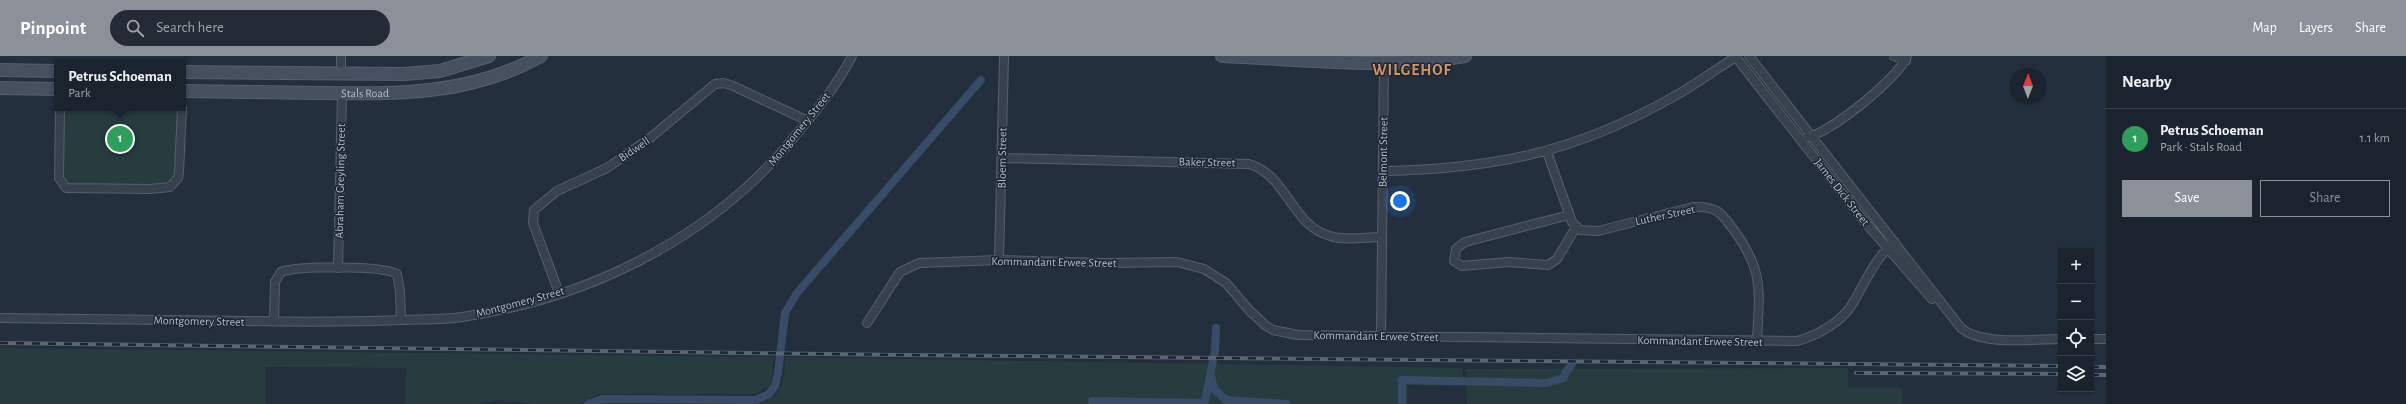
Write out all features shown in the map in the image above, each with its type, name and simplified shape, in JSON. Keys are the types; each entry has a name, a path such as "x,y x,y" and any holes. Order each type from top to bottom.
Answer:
{"street":[{"path":"341,56 335,74 342,94"},
{"name":"Stals Road","path":"187,72 404,74 440,70 488,56"},
{"name":"Stals Road","path":"187,91 398,94 457,87 522,61 541,56"},
{"name":"Montgomery Street","path":"0,318 274,322 401,320 462,317 506,309 599,281 640,262 714,215 760,176 808,121 844,74 852,56"},
{"name":"Bloem Street","path":"999,260 1004,56"},
{"path":"1222,56 1377,61 1402,59 1428,62 1465,56"},
{"path":"1383,170 1455,168 1547,152 1588,138 1648,111 1699,82 1736,56"},
{"name":"James Dick Street","path":"1736,56 1887,248 1945,313 1956,321"},
{"name":"James Dick Street","path":"1749,56 1956,321 1967,332 1986,338 2058,339"},
{"path":"1800,138 1813,137 1856,109 1889,80 1906,58 1894,56"},
{"name":"Belmont Street","path":"1377,61 1383,170 1380,336"},
{"path":"3,71 52,71 53,89 3,88 3,71"},
{"path":"187,72 187,91"},
{"path":"342,94 354,74"},
{"name":"Bidwell","path":"559,293 533,223 534,210 545,199 619,159 673,121 715,84 731,84 808,121"},
{"name":"Abraham Greyling Street","path":"338,268 342,94"},
{"path":"60,111 59,178 64,186 69,189 143,190 170,187 178,178 182,111"},
{"path":"1547,152 1569,215 1576,227 1557,260 1548,265 1508,262 1462,266 1454,261 1456,249 1465,242 1569,215"},
{"name":"Baker Street","path":"1002,158 1250,164 1259,166 1270,174 1308,225 1317,231 1332,237 1382,237"},
{"name":"Luther Street","path":"1576,227 1586,231 1598,231 1694,207 1706,206 1719,211 1744,243 1758,272 1757,341"},
{"name":"Kommandant Erwee Street","path":"867,323 900,272 911,265 925,262 999,260 1105,263 1178,262 1204,269 1226,283 1248,310 1273,330 1298,335 1797,341 1822,330 1838,320 1851,307 1874,266 1887,248 1894,242"},
{"path":"274,322 275,282 281,272 295,269 338,268 384,270 397,274 400,291 401,320"},
{"path":"2094,339 2106,339"}],"green space":[{"path":"61,111 178,111 178,170 170,188 76,189 62,181"},
{"path":"0,348 774,357 771,385 755,394 599,394 579,404 535,404 497,400 477,404 405,404 406,368 266,367 266,404 0,404"},
{"path":"785,357 1463,368 1463,386 1408,385 1408,404 758,404 773,397 781,387 784,374"},
{"path":"1848,368 1848,388 1902,388 1902,404 1467,404 1466,369"}],"waterway":[{"path":"588,404 602,399 756,400 769,394 775,386 778,373 785,313 797,293 981,80"},
{"path":"1092,401 1199,403 1205,401 1215,351 1216,328"},
{"path":"1402,404 1402,380 1546,383 1564,378 1565,373 1572,364"},
{"path":"1211,376 1214,389 1226,400 1287,404"}],"railway":[{"path":"0,343 903,355 2058,366"},
{"path":"2094,367 2106,367"},
{"path":"1856,373 2058,374"},
{"path":"2094,375 2106,375"}],"place":[{"name":"Petrus Schoeman","path":"120,139"}],"district":[{"name":"WILGEHOF","path":"1412,69"}]}
